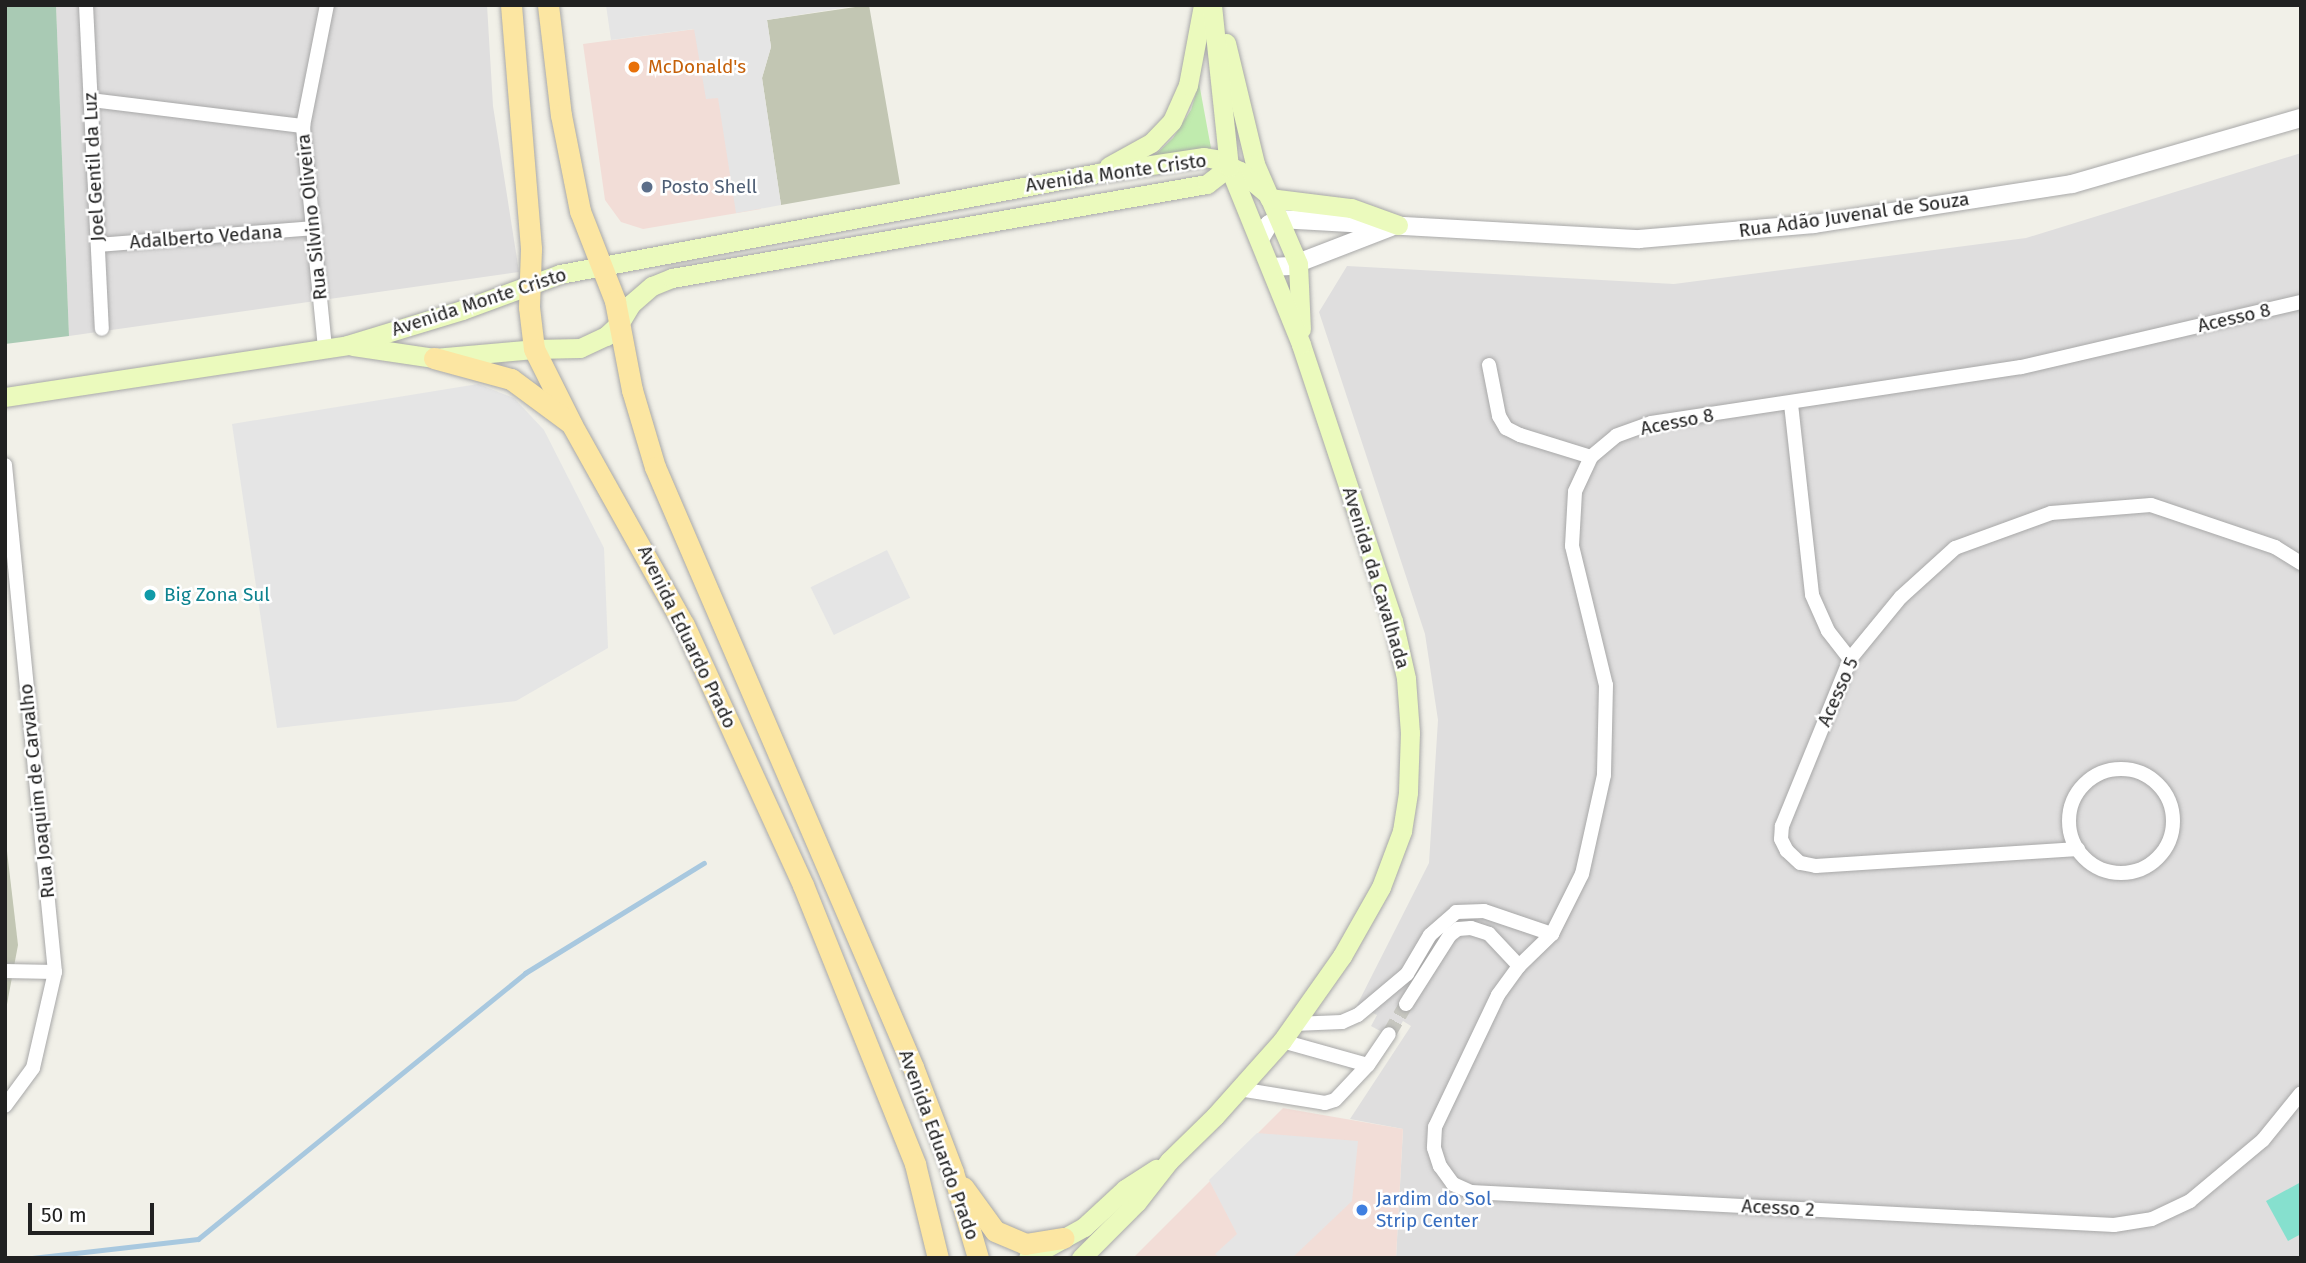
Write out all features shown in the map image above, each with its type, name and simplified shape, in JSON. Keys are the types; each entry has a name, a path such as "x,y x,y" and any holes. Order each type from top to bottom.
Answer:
{"main road":[{"name":"Avenida Eduardo Prado","path":"511,5 531,249 530,287 534,349 572,425 684,625 803,885 915,1164 938,1258"},
{"name":"Avenida Eduardo Prado","path":"548,5 561,116 580,211 615,301 632,390 655,467 913,1067 953,1172 978,1258"},
{"path":"1098,173 1151,143 1172,121 1188,85 1203,5"},
{"name":"Avenida da Cavalhada","path":"1214,5 1255,164 1298,264 1301,344"},
{"name":"Avenida da Cavalhada","path":"1081,1258 1137,1202 1169,1161 1282,1041 1342,956 1381,887 1402,831 1408,792 1410,733 1406,678 1393,621 1301,344 1229,167 1214,5"},
{"path":"1230,62 1229,88 1235,135 1229,167 1252,179 1267,195 1351,208 1398,225"},
{"name":"Avenida Monte Cristo","path":"5,397 346,345 530,287 559,274 600,268 640,257 1098,173 1204,157 1215,159 1229,167 1207,184 672,278 652,286 631,304 619,324 600,340 580,348 534,349 434,359 346,345"},
{"path":"434,359 511,379 572,425"},
{"name":"Avenida da Cavalhada","path":"1028,1258 1084,1227 1125,1189 1169,1161"},
{"path":"953,1172 995,1231 1025,1244 1064,1238"}],"street":[{"name":"Joel Gentil da Luz","path":"86,5 102,329"},
{"name":"Rua Silvino Oliveira","path":"325,348 303,126 327,5"},
{"path":"91,100 303,126"},
{"name":"Rua Adão Juvenal de Souza","path":"1279,219 1639,239 1814,224 2072,184 2301,118"},
{"path":"1260,239 1269,224 1279,219"},
{"name":"Rua Adão Juvenal de Souza","path":"1271,267 1277,269 1298,264 1398,225"},
{"name":"Adalberto Vedana","path":"98,245 314,228"},
{"name":"Acesso 8","path":"1519,966 1552,934 1582,874 1604,775 1606,685 1572,546 1575,492 1591,457 1616,436 1651,423 1791,404 2021,367 2301,302"},
{"path":"1489,365 1499,416 1506,428 1520,435 1591,457"},
{"path":"1791,404 1812,595 1828,631 1850,659"},
{"name":"Rua Joaquim de Carvalho","path":"5,466 55,972 33,1068 13,1086 5,1106"},
{"name":"Acesso 5","path":"2078,849 1816,866 1800,863 1787,851 1781,839 1782,826 1850,659 1901,597 1955,548 2051,513 2151,505 2275,547 2301,563"},
{"path":"2118,769 2136,771 2152,779 2165,792 2172,809 2174,825 2170,840 2161,854 2149,865 2134,871 2110,871 2088,861 2078,849 2070,833 2072,806 2085,783 2100,773 2118,769"},
{"path":"1294,1024 1342,1022 1358,1015 1406,974 1430,935 1456,912 1484,911 1552,934"},
{"path":"1406,1004 1450,935 1458,929 1471,928 1489,934 1519,966"},
{"name":"Acesso 2","path":"1519,966 1498,995 1435,1127 1434,1148 1440,1166 1453,1184 1472,1192 2114,1225 2152,1219 2190,1202 2263,1140 2301,1094"},
{"path":"5,971 55,972"},
{"path":"1239,1089 1325,1103 1345,1092 1389,1034"},
{"path":"1282,1041 1368,1065"}],"shaded area":[{"path":"5,5 56,5 69,336 5,344"},
{"path":"56,5 487,5 493,106 519,272 69,336"},
{"path":"606,5 861,5 767,20 771,47 762,78 781,205 736,213 718,98 706,99 694,29 611,40"},
{"path":"869,5 900,184 781,205 762,78 771,47 767,20"},
{"path":"733,24 761,209 643,229 621,222 605,200 583,44"},
{"path":"2301,153 2301,1258 1396,1258 1403,1129 1350,1119 1411,1026 1403,1021 1393,1038 1371,1026 1377,1015 1357,1005 1429,863 1438,720 1425,634 1319,312 1347,266 1674,284 2026,238"},
{"path":"478,384 514,398 544,430 604,548 608,648 516,701 277,728 232,424"},
{"path":"887,550 910,598 834,635 811,587"},
{"path":"5,834 18,945 5,1015"},
{"path":"1283,1108 1403,1129 1396,1258 1133,1258"},
{"path":"1257,1133 1358,1141 1352,1201 1292,1258 1220,1258 1215,1254 1237,1234 1209,1180"},
{"path":"2301,1182 2301,1234 2288,1241 2266,1201"}],"green space":[{"path":"1199,83 1211,148 1152,158 1173,138 1191,110"}],"waterway":[{"path":"32,1258 198,1239 525,973 704,863"}],"tunnel":[{"path":"1389,1034 1406,1004"}],"place":[{"name":"McDonald's","path":"634,67"},
{"name":"Posto Shell","path":"647,187"},
{"name":"Big Zona Sul","path":"150,595"},
{"name":"Jardim do Sol Strip Center","path":"1362,1210"}]}
